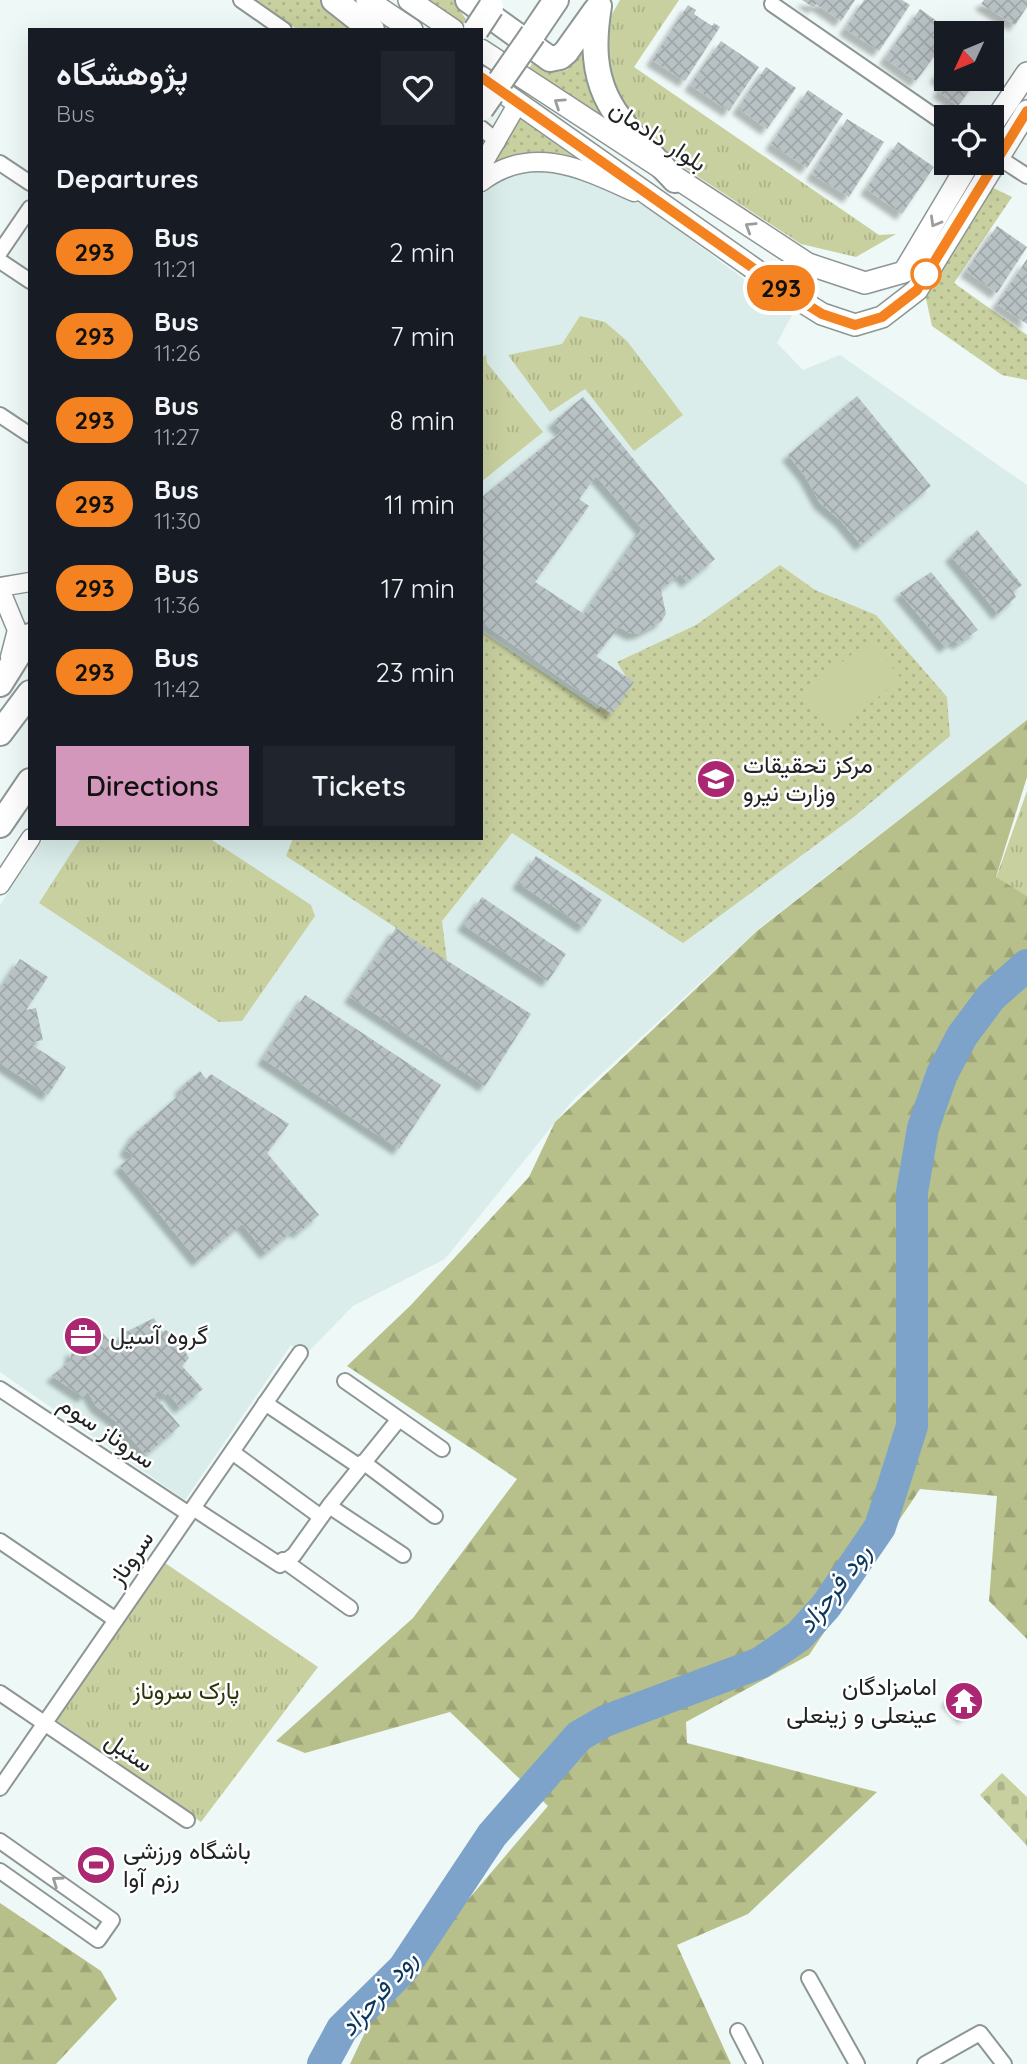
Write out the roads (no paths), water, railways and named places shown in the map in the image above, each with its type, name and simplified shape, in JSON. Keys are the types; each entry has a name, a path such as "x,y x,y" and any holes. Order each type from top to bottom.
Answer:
{"highway":[{"path":"334,0 369,28"},
{"path":"483,106 555,0"},
{"path":"477,28 485,2 550,58 560,57 601,3"},
{"path":"601,3 594,53 600,85 619,120 675,180"},
{"path":"0,682 28,639"},
{"path":"0,733 28,696"},
{"path":"0,825 28,784"}],"main road":[{"path":"367,0 409,28"},
{"path":"409,0 450,28"},
{"name":"بلوار دادمان","path":"483,51 675,180 808,264 865,283 904,272 962,175"},
{"path":"1004,107 1027,73"},
{"path":"483,78 790,294 822,314 855,325 882,317 917,290 983,175"},
{"path":"1004,142 1027,111"},
{"path":"790,294 808,264"}],"street":[{"path":"241,0 282,28"},
{"path":"772,4 934,116"},
{"path":"483,164 518,103"},
{"path":"483,130 498,142"},
{"path":"483,181 512,164 550,160 588,171 657,202"},
{"path":"1004,161 1027,176"},
{"path":"0,163 28,182"},
{"path":"0,252 28,211"},
{"path":"0,261 28,280"},
{"path":"0,415 28,434"},
{"path":"0,682 16,642 17,629 0,588 28,582"},
{"path":"0,885 30,840"},
{"name":"سروناز","path":"0,1788 300,1353"},
{"path":"345,1381 442,1449"},
{"name":"سروناز سوم","path":"0,1389 280,1565 284,1560"},
{"path":"265,1403 435,1516"},
{"path":"350,1608 284,1560 294,1555 399,1419"},
{"path":"232,1452 325,1512 403,1555"},
{"path":"0,1542 116,1620"},
{"name":"سنبل","path":"0,1693 187,1820"},
{"path":"0,1841 112,1920 98,1940 0,1871"},
{"path":"809,1978 857,2064"},
{"path":"738,2031 755,2064"},
{"path":"925,2064 980,2033 1004,2064"}],"waterway":[{"name":"رود فرحزاد","path":"323,2064 342,2029 403,1969 492,1835 579,1736 605,1721 760,1663 799,1636 826,1606 880,1527 912,1426 912,1192 923,1128 942,1074 962,1036 991,997 1027,965"}],"place":[{"name":"مرکز تحقیقات وزارت نیرو","path":"716,779"},
{"name":"گروه آسیل","path":"83,1336"},
{"name":"امامزادگان عینعلی و زینعلی","path":"964,1701"},
{"name":"باشگاه ورزشی رزم آوا","path":"96,1865"}],"park label":[{"name":"پارک سروناز","path":"186,1691"}]}
